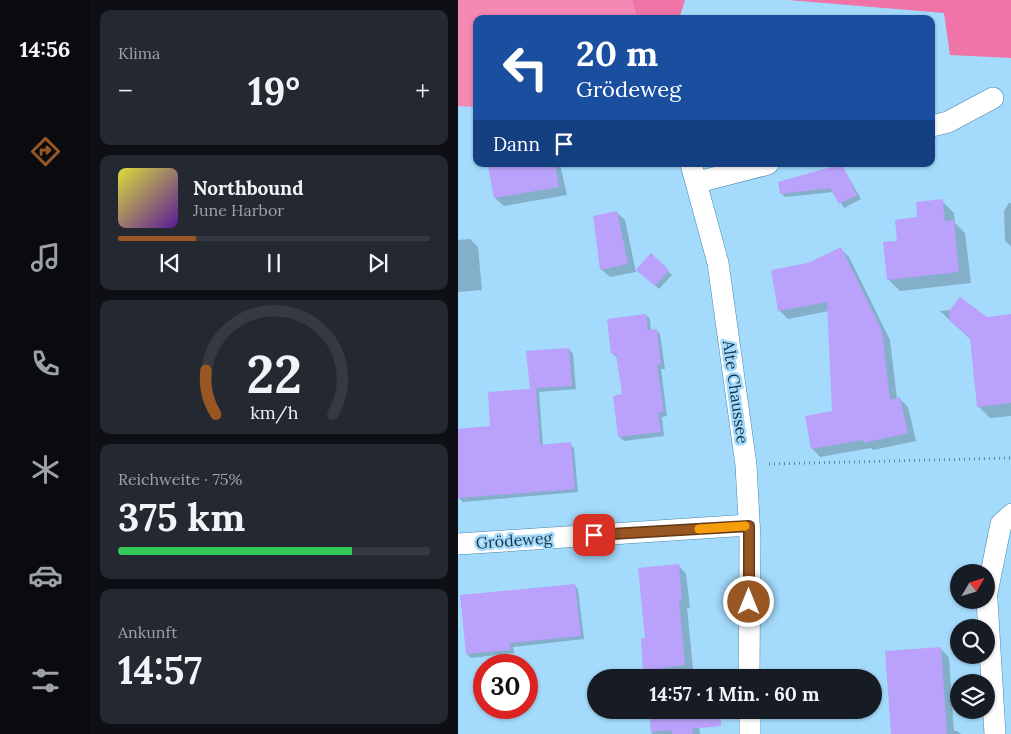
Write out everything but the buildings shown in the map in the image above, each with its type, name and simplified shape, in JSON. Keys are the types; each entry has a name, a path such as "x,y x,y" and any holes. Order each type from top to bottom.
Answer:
{"street":[{"path":"935,125 948,122 993,98"},
{"name":"Alte Chaussee","path":"744,167 695,173 718,263 746,465 749,526 750,669"},
{"path":"993,564 1001,524 1012,514"},
{"name":"Grödeweg","path":"458,544 749,526"},
{"path":"988,609 995,734"},
{"path":"750,719 750,734"}],"path":[{"path":"746,465 1012,458"}],"shaded area":[{"path":"458,0 632,0 636,15 473,15 473,107 458,106"},
{"path":"632,0 685,0 680,15 636,15"},
{"path":"788,0 1011,0 1011,58 950,55 944,13"}],"slow traffic":[{"path":"699,529 745,526"}],"route":[{"path":"594,535 749,526 749,602"}]}
